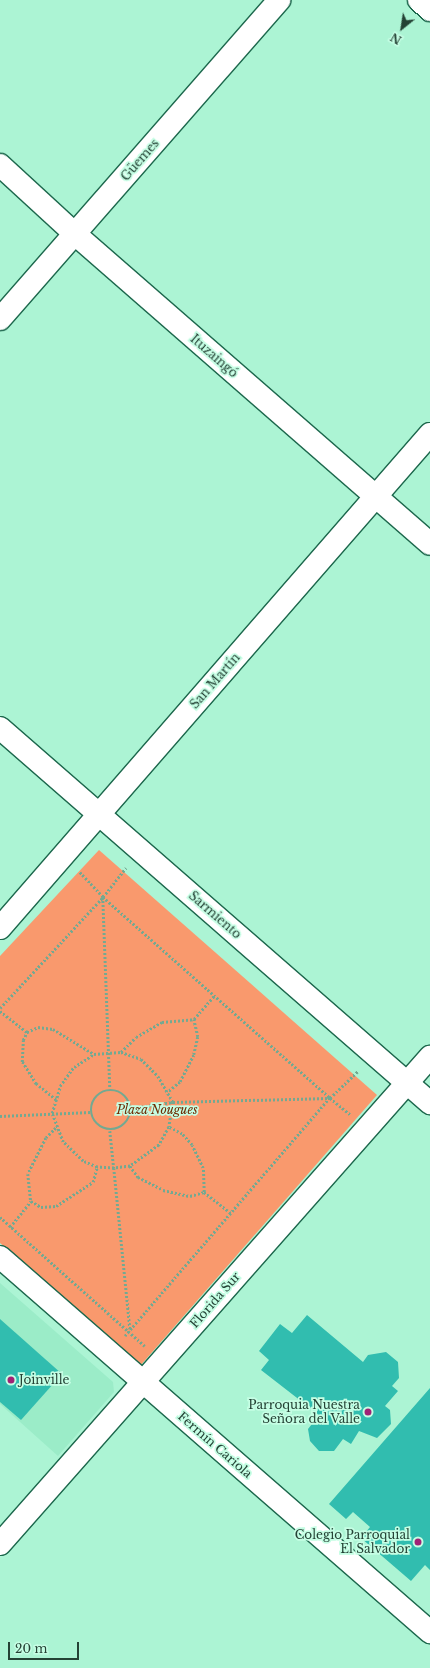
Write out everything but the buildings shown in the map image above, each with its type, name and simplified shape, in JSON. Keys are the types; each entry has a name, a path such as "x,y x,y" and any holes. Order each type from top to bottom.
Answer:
{"street":[{"name":"Güemes","path":"0,319 279,0"},
{"path":"418,0 430,10"},
{"name":"Ituzaingó","path":"0,165 75,234 430,544"},
{"name":"San Martín","path":"0,928 430,434"},
{"name":"Sarmiento","path":"0,728 430,1103"},
{"name":"Florida Sur","path":"0,1544 430,1057"},
{"name":"Fermín Cariola","path":"0,1257 430,1632"}],"path":[{"path":"0,1008 103,897 140,850"},
{"path":"64,854 103,897 330,1098"},
{"path":"103,897 110,1088"},
{"path":"194,1019 214,996"},
{"path":"0,1011 27,1032"},
{"path":"121,1052 136,1037 162,1022 177,1018 194,1019"},
{"path":"168,1092 180,1082 194,1055 198,1037 194,1019"},
{"path":"56,1100 36,1084 22,1062 22,1040 27,1032 38,1027 53,1029 94,1054"},
{"path":"121,1052 141,1059 158,1076 173,1102 169,1127 159,1145 130,1166 114,1168 97,1167 73,1152 56,1128 52,1113 66,1076 94,1054 121,1052"},
{"path":"130,1329 330,1098 374,1054"},
{"path":"110,1088 125,1097 133,1108 130,1121 122,1130 110,1131 97,1123 91,1112 91,1101 100,1092 110,1088"},
{"path":"133,1108 173,1102 330,1098"},
{"path":"0,1116 91,1112"},
{"path":"169,1127 182,1134 192,1145 204,1168 204,1192"},
{"path":"10,1227 31,1201 28,1174 46,1138 56,1128"},
{"path":"110,1131 130,1329"},
{"path":"130,1166 138,1177 162,1190 190,1196 204,1192"},
{"path":"31,1201 41,1207 56,1206 93,1182 97,1167"},
{"path":"204,1192 231,1213"},
{"path":"0,1218 130,1329"}],"shaded area":[{"path":"0,1283 113,1382 114,1392 58,1456 0,1404"}],"green space":[{"name":"Plaza Nougues","path":"99,850 377,1095 140,1366 0,1243 0,956"}],"place":[{"name":"Joinville","path":"11,1380"},
{"name":"Parroquia Nuestra Señora del Valle","path":"368,1412"},
{"name":"Colegio Parroquial El Salvador","path":"418,1542"}]}
